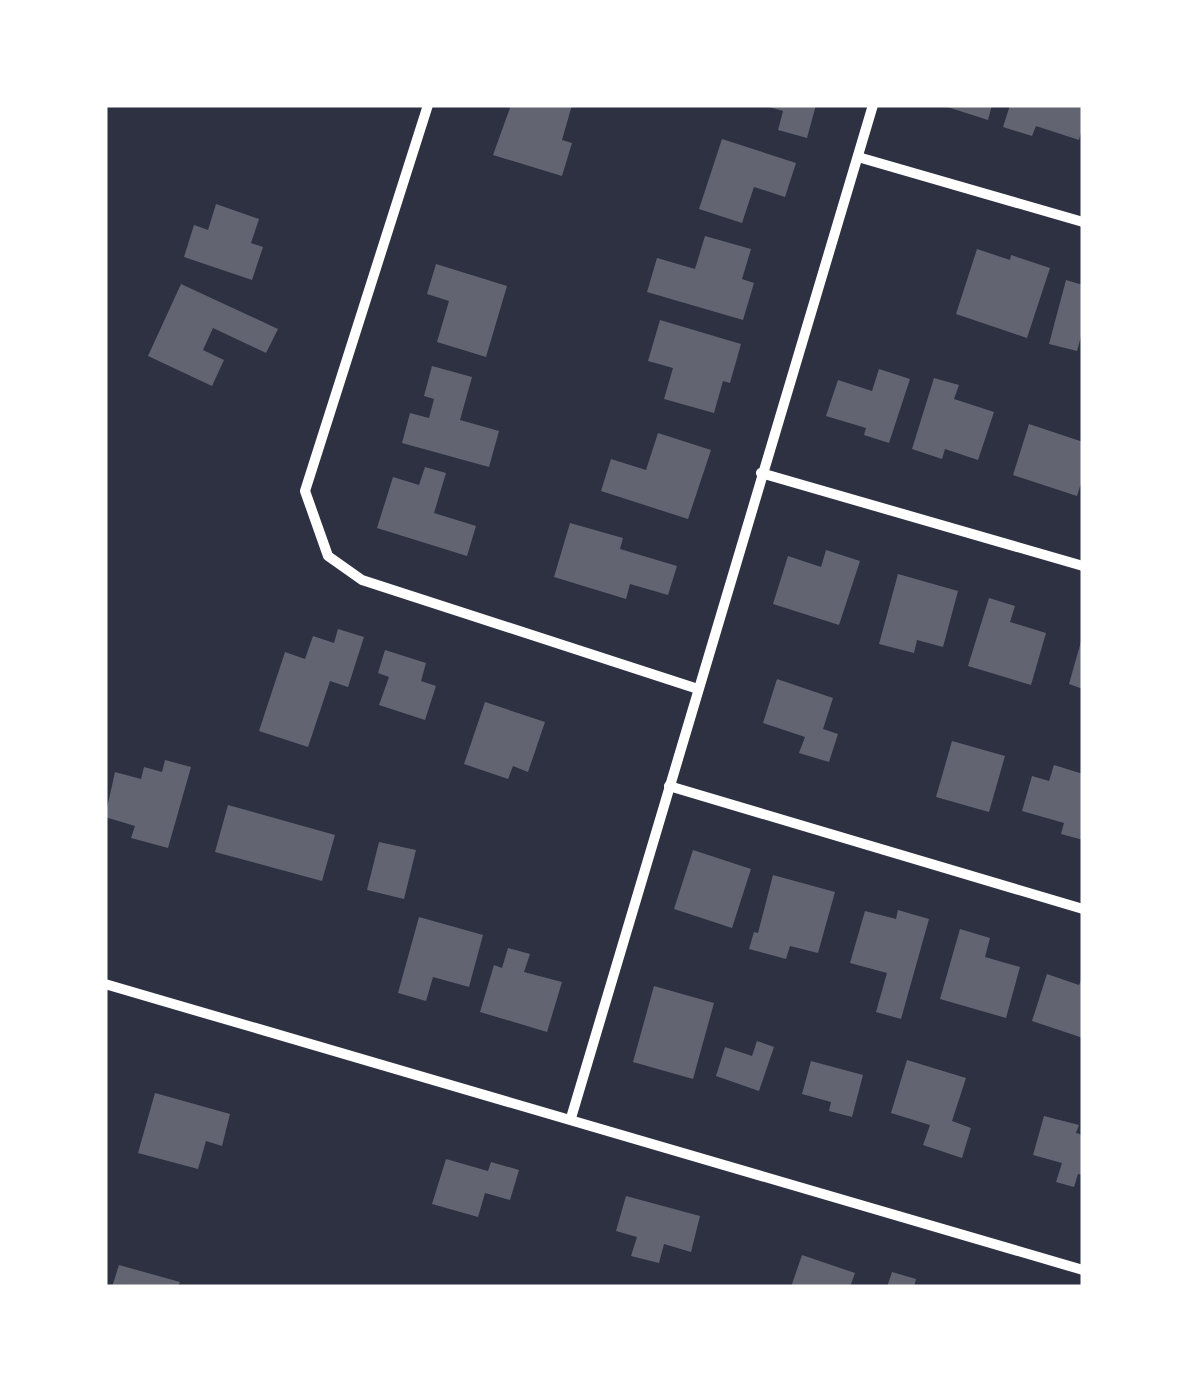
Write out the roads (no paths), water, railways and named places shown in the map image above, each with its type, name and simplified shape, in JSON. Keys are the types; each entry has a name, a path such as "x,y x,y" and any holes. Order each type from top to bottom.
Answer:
{"street":[{"path":"428,105 306,491 328,556 362,580 698,689"},
{"path":"571,1118 873,105"},
{"path":"858,158 1083,222"},
{"path":"762,473 1083,566"},
{"path":"669,786 1083,910"},
{"path":"105,984 1083,1270"}]}
